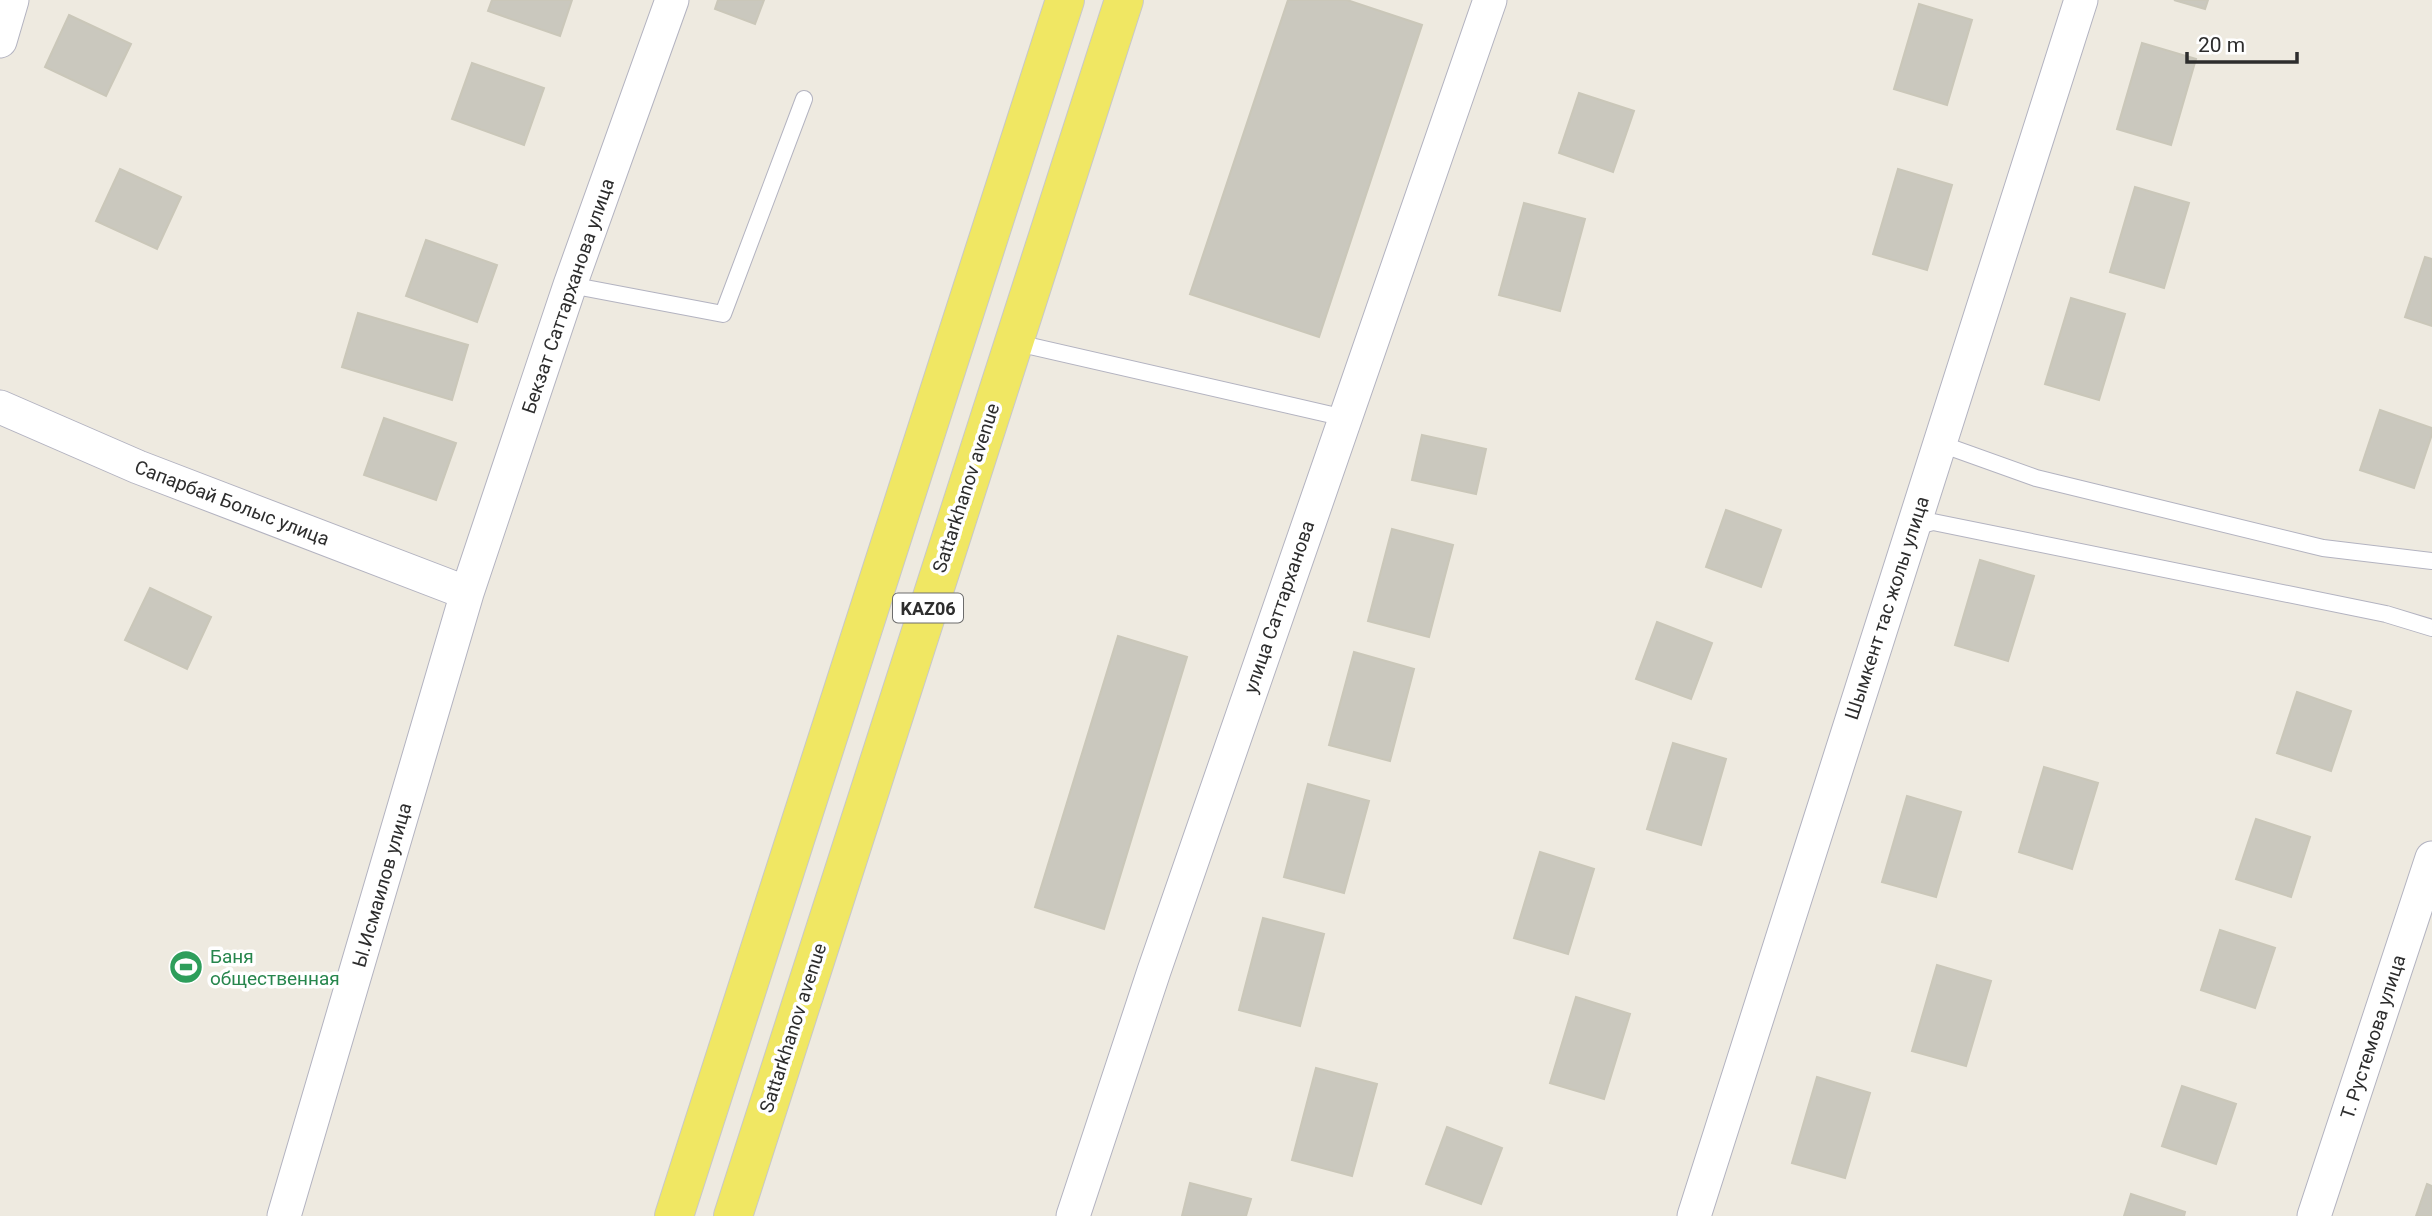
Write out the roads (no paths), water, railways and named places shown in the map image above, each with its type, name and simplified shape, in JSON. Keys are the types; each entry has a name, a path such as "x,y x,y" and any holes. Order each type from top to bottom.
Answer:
{"main road":[{"name":"KАZ06","path":"674,1216 1065,0"},
{"name":"Sattarkhanov avenue","path":"733,1216 1124,0"}],"street":[{"path":"0,41 12,0"},
{"name":"Бекзат Саттарханова улица","path":"467,593 570,285 672,0"},
{"name":"улица Саттарханова","path":"1073,1216 1154,971 1490,0"},
{"name":"Шымкент тас жолы улица","path":"1694,1216 2081,0"},
{"name":"Сапарбай Болыс улица","path":"0,407 138,467 467,593"},
{"name":"Ы.Исмаилов улица","path":"284,1216 467,593"},
{"name":"Т. Рустемова улица","path":"2314,1216 2432,858"}],"lane":[{"path":"570,285 723,314 804,99"},
{"path":"1013,342 1345,418"},
{"path":"1941,444 2036,478 2323,548 2432,561"},
{"path":"1912,527 1933,522 2386,614 2432,628"}],"place":[{"name":"Баня общественная","path":"186,967"}]}
